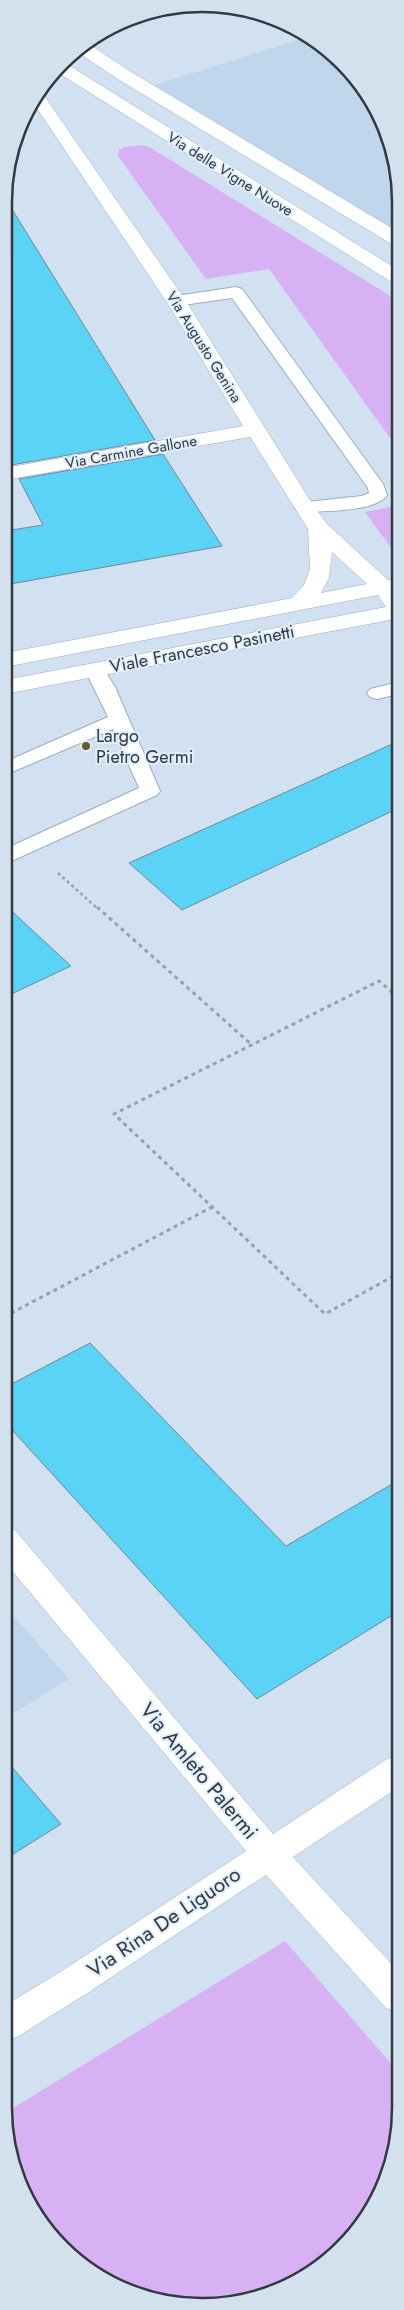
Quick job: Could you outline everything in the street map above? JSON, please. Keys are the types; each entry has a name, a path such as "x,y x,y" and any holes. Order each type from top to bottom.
{"street":[{"name":"Via delle Vigne Nuove","path":"88,51 122,74 392,236"},
{"name":"Via delle Vigne Nuove","path":"66,71 392,274"},
{"name":"Via Augusto Genina","path":"41,101 176,301 303,507 319,529 391,586"},
{"name":"Via Carmine Gallone","path":"12,473 256,430"},
{"path":"300,603 311,593 321,574 323,562 319,529"},
{"name":"Viale Francesco Pasinetti","path":"12,659 391,586"},
{"name":"Viale Francesco Pasinetti","path":"12,686 392,613"},
{"name":"Via Amleto Palermi","path":"12,1549 268,1853 392,1990"},
{"name":"Via Rina De Liguoro","path":"12,2020 70,1985 268,1853 392,1773"}],"lane":[{"path":"176,301 236,292 377,488 378,495 366,501 303,507"},
{"path":"12,854 150,791 119,719 95,670"},
{"path":"376,693 392,690"},
{"path":"12,766 119,719"}],"path":[{"path":"28,846 252,1045"},
{"path":"392,992 379,981 114,1114 325,1314 392,1276"},
{"path":"12,1313 212,1207"}],"shaded area":[{"path":"299,39 307,44 344,77 360,97 372,118 388,165 392,202 392,228 155,85"},
{"path":"142,145 151,148 392,297 392,441 269,269 206,279 118,156 119,150 124,147"},
{"path":"392,507 392,547 389,545 365,512"},
{"path":"12,1614 69,1679 12,1714"},
{"path":"285,1941 392,2065 392,2108 388,2145 377,2181 360,2213 336,2242 307,2266 275,2283 227,2296 202,2298 177,2296 153,2291 118,2278 97,2266 77,2250 44,2213 32,2192 16,2145 12,2109"}],"building":[{"path":"12,209 155,440 12,465"},
{"path":"163,454 222,546 12,584 12,530 43,525 19,479"},
{"path":"392,744 392,811 182,910 129,863"},
{"path":"12,911 71,966 12,994"},
{"path":"90,1343 286,1546 392,1484 392,1615 257,1699 12,1430 12,1384"},
{"path":"12,1767 61,1824 12,1855"}],"place":[{"name":"Largo Pietro Germi","path":"86,746"}]}
